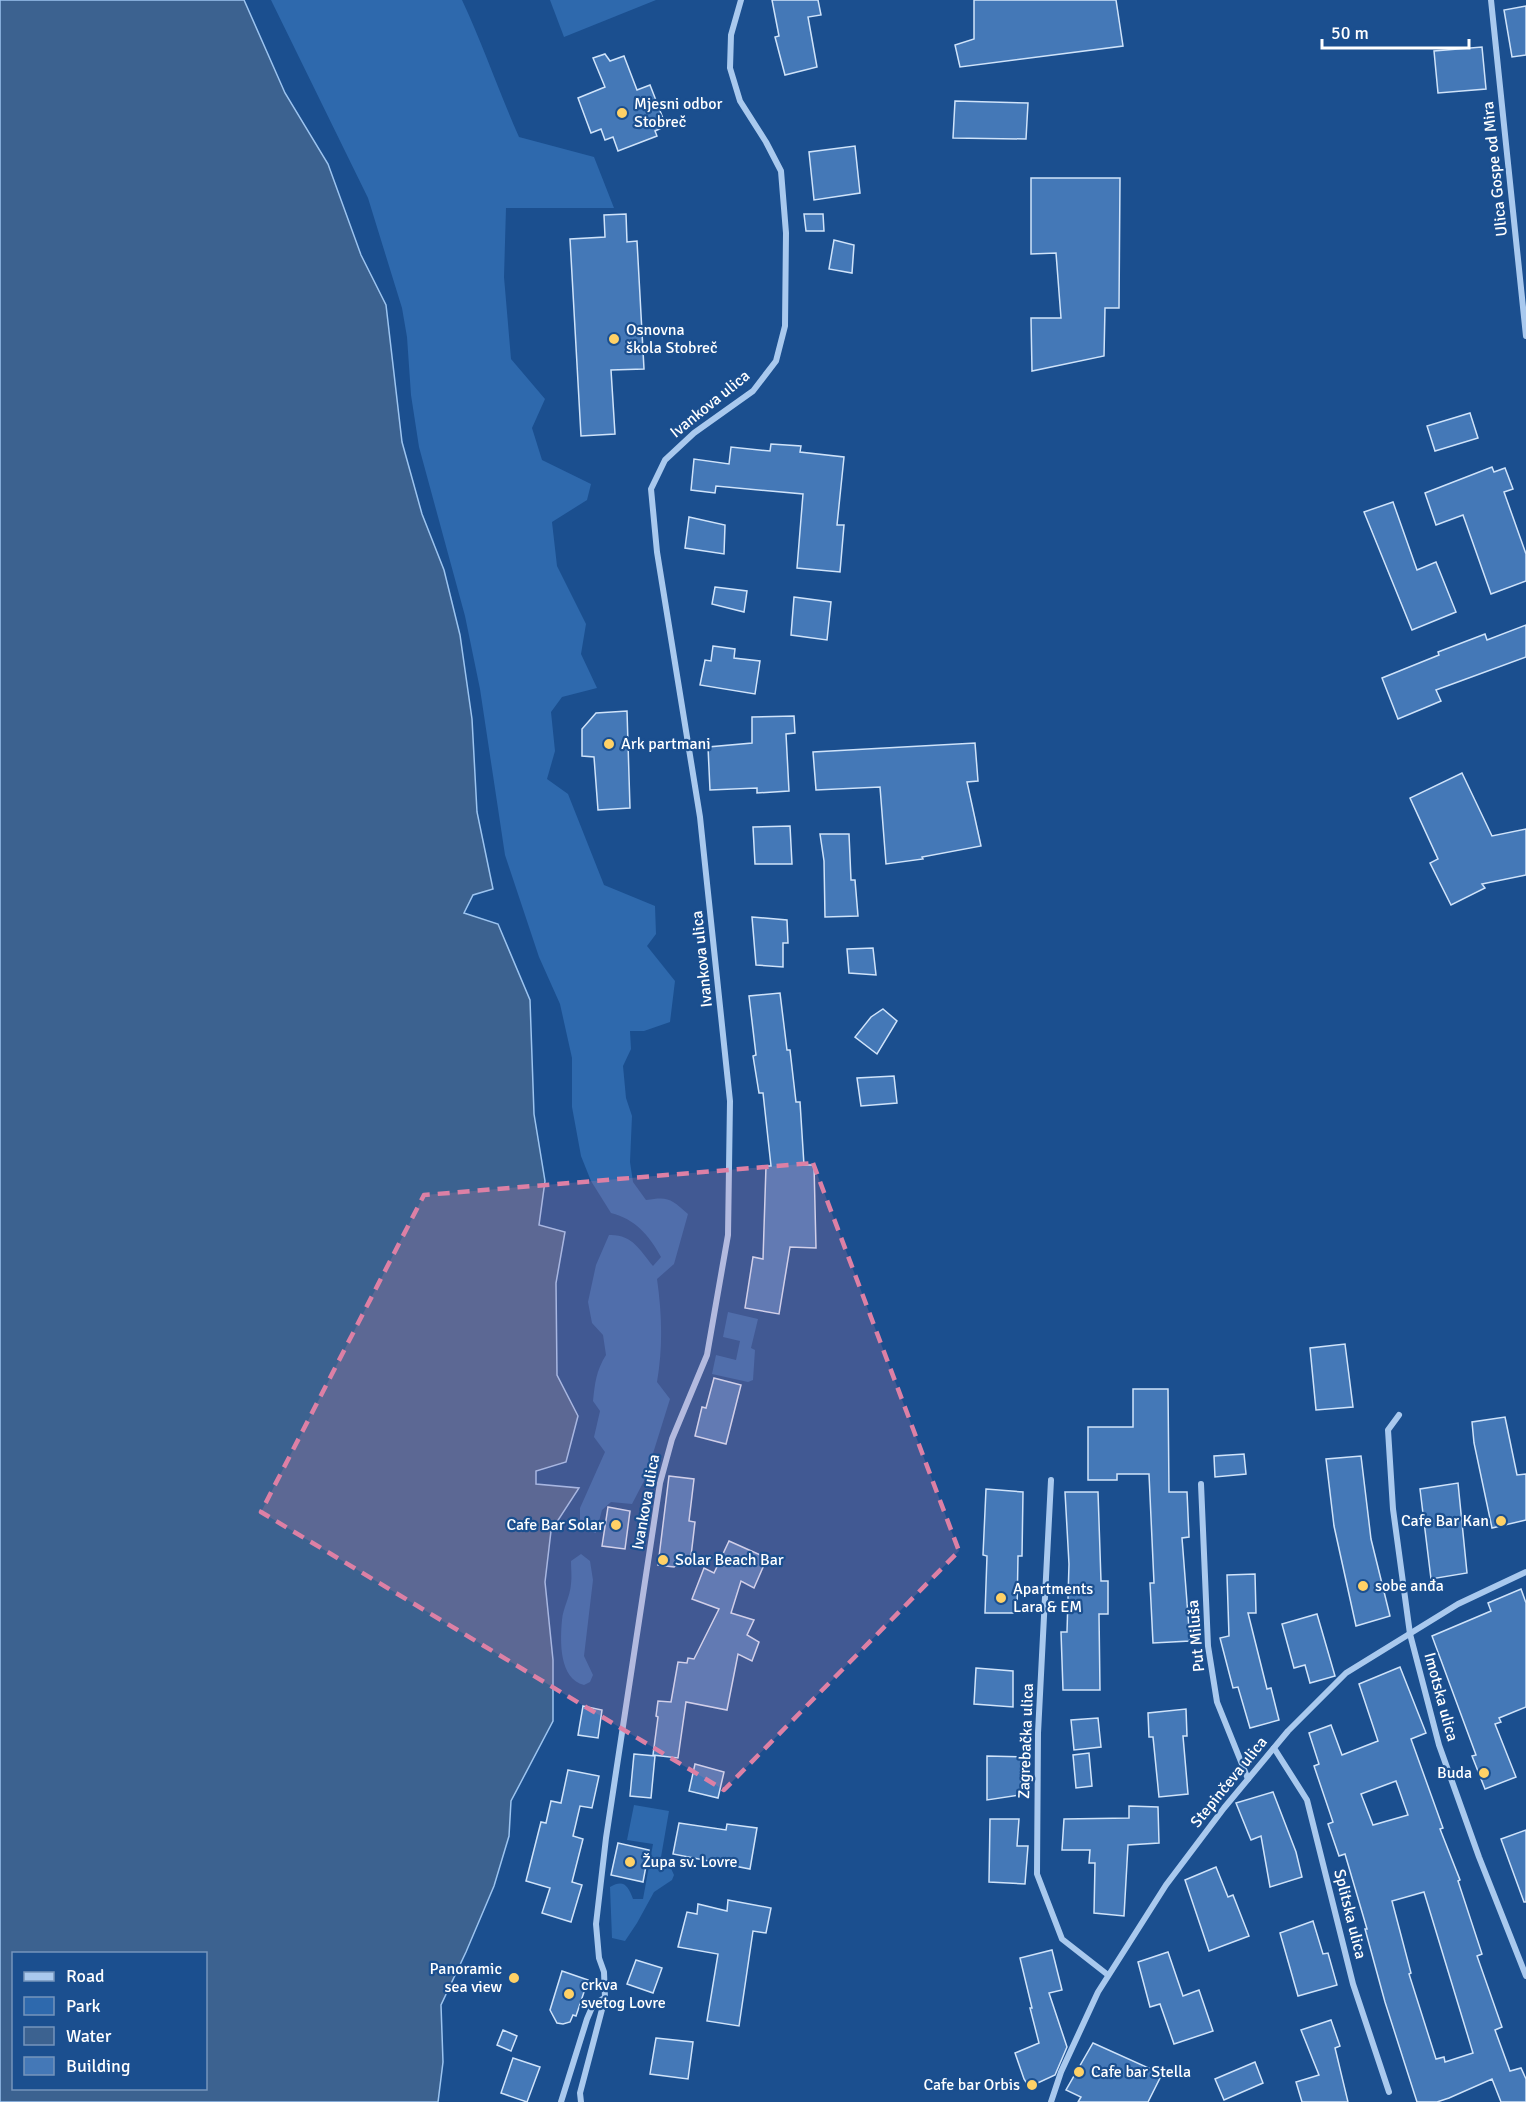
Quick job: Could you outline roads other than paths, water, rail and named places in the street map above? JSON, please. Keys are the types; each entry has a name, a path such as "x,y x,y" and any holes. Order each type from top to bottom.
{"street":[{"name":"Ivankova ulica","path":"581,2102 580,2093 605,1998 604,1972 599,1958 596,1924 606,1838 660,1483 672,1439 706,1355 728,1235 730,1101 700,818 657,552 651,489 665,460 694,433 753,391 776,361 785,326 786,232 781,171 740,100 730,68 730,35 741,0"},
{"name":"Ulica Gospe od Mira","path":"1491,0 1526,336"},
{"name":"Imotska ulica","path":"1399,1415 1388,1430 1393,1509 1410,1634 1439,1745 1479,1857 1526,1977"},
{"name":"Zagrebačka ulica","path":"1051,1480 1038,1733 1037,1874 1062,1939 1108,1975"},
{"name":"Put Miluša","path":"1201,1484 1208,1646 1217,1702 1248,1779"},
{"name":"Stepinčeva ulica","path":"1052,2102 1061,2072 1108,1975 1166,1885 1224,1808 1288,1731 1346,1673 1458,1604 1526,1572"},
{"name":"Splitska ulica","path":"1274,1748 1307,1800 1353,1984 1389,2092"},
{"path":"561,2102 587,2019 593,2005 605,1998"}],"water":[{"path":"0,0 244,0 285,93 328,164 361,255 386,305 402,442 422,514 444,570 460,635 472,719 477,812 493,889 473,895 464,913 498,924 530,1000 534,1114 545,1181 539,1225 565,1232 556,1283 557,1375 578,1416 566,1462 536,1471 536,1484 579,1488 551,1531 545,1582 553,1660 553,1721 511,1801 509,1836 494,1886 441,2005 443,2062 438,2102 0,2102"}],"place":[{"name":"Mjesni odbor Stobreč","path":"622,113"},
{"name":"Osnovna škola Stobreč","path":"614,339"},
{"name":"Ark partmani","path":"609,744"},
{"name":"Cafe Bar Kan","path":"1501,1521"},
{"name":"Cafe Bar Solar","path":"616,1525"},
{"name":"Solar Beach Bar","path":"663,1560"},
{"name":"sobe anđa","path":"1363,1586"},
{"name":"Apartments Lara & EM","path":"1001,1598"},
{"name":"Buda","path":"1484,1773"},
{"name":"Župa sv. Lovre","path":"630,1862"},
{"name":"Panoramic sea view","path":"514,1978"},
{"name":"crkva svetog Lovre","path":"569,1994"},
{"name":"Cafe bar Stella","path":"1079,2072"},
{"name":"Cafe bar Orbis","path":"1032,2085"}]}
